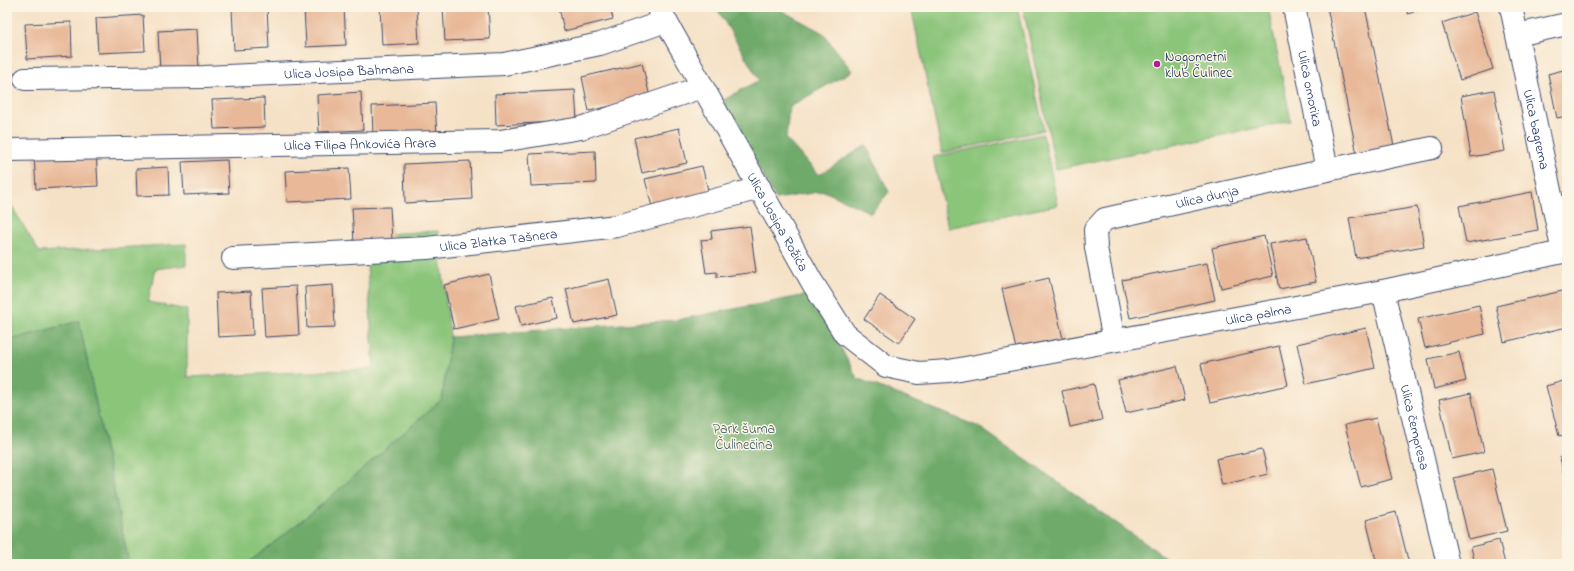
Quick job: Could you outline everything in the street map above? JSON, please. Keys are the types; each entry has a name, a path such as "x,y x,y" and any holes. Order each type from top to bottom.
{"street":[{"name":"Ulica omorika","path":"1294,7 1327,170"},
{"name":"Ulica bagrema","path":"1511,7 1565,252"},
{"name":"Ulica Josipa Bahmana","path":"25,79 204,77 504,64 600,44 662,14"},
{"name":"Ulica Josipa Rožića","path":"662,14 812,282 845,334 886,366 919,373 949,371"},
{"path":"1516,35 1567,24"},
{"name":"Ulica Filipa Ankovića Arara","path":"10,150 500,141 582,128 702,87"},
{"name":"Ulica dunja","path":"1114,340 1096,248 1095,230 1104,219 1432,148"},
{"name":"Ulica Zlatka Tašnera","path":"232,258 427,248 617,226 760,188"},
{"name":"Ulica palma","path":"949,371 1383,291 1565,252"},
{"name":"Ulica čempresa","path":"1383,291 1448,564"}],"green space":[{"path":"716,7 777,7 823,33 852,71 789,107 786,139 819,175 866,145 889,192 871,213 824,191 776,199 722,101 759,80"},
{"path":"911,7 1017,7 1044,130 942,153"},
{"name":"Nogometni klub Čulinec","path":"1023,7 1268,7 1291,121 1056,169"},
{"path":"1043,134 1058,205 948,228 933,157"},
{"path":"7,198 39,252 186,244 186,265 155,269 148,302 187,310 187,377 374,369 365,235 438,231 450,337 443,399 320,506 247,564 129,564 79,321 7,341"},
{"name":"Park šuma Čulinečina","path":"812,294 857,378 979,427 1175,564 247,564 320,506 442,399 450,337 676,320"},
{"path":"79,321 129,564 7,564 7,341"}],"building":[{"path":"267,7 269,48 234,50 232,8"},
{"path":"304,7 344,7 346,45 306,47"},
{"path":"380,7 417,7 419,43 382,45"},
{"path":"443,7 488,7 490,39 445,41"},
{"path":"559,7 610,7 613,19 564,31"},
{"path":"1327,7 1365,7 1394,146 1357,154"},
{"path":"1406,7 1428,7 1408,14"},
{"path":"1475,12 1493,69 1460,80 1442,23"},
{"path":"143,15 145,51 98,53 96,18"},
{"path":"71,22 72,56 27,59 25,24"},
{"path":"197,29 199,69 160,71 158,31"},
{"path":"642,63 650,97 589,111 582,77"},
{"path":"1567,69 1567,116 1557,118 1548,74"},
{"path":"575,90 577,121 496,125 495,94"},
{"path":"1494,90 1505,151 1471,157 1461,96"},
{"path":"361,92 363,130 319,132 317,95"},
{"path":"264,98 265,127 214,129 212,100"},
{"path":"435,103 437,135 373,138 372,106"},
{"path":"679,128 687,163 642,173 634,138"},
{"path":"96,150 98,186 36,189 34,153"},
{"path":"595,151 596,183 531,186 529,154"},
{"path":"227,160 229,193 184,195 182,162"},
{"path":"470,161 472,199 405,203 404,164"},
{"path":"702,166 710,198 653,211 645,179"},
{"path":"168,167 169,195 137,196 136,169"},
{"path":"349,168 351,199 287,202 285,171"},
{"path":"1532,192 1538,230 1466,243 1459,206"},
{"path":"390,207 392,240 354,242 352,208"},
{"path":"1417,207 1424,246 1356,258 1349,218"},
{"path":"750,226 756,272 717,277 717,272 706,273 701,240 712,239 711,231"},
{"path":"1264,236 1273,276 1221,288 1212,248"},
{"path":"1307,237 1316,282 1279,289 1270,244"},
{"path":"1207,263 1215,300 1130,318 1122,280"},
{"path":"489,274 499,319 454,329 444,285"},
{"path":"1049,278 1064,343 1017,353 1002,289"},
{"path":"609,279 617,315 574,324 566,289"},
{"path":"333,285 335,327 307,328 305,287"},
{"path":"296,286 299,335 265,337 262,288"},
{"path":"1567,290 1567,327 1504,342 1496,306"},
{"path":"251,291 253,335 218,337 216,293"},
{"path":"880,295 915,319 899,343 864,319"},
{"path":"553,298 557,318 521,326 516,306"},
{"path":"1479,305 1485,334 1425,348 1418,319"},
{"path":"1366,328 1375,368 1306,384 1297,344"},
{"path":"1279,346 1288,385 1210,403 1201,364"},
{"path":"1459,352 1466,381 1434,389 1428,359"},
{"path":"1177,366 1185,400 1126,413 1118,380"},
{"path":"1567,380 1567,434 1559,436 1546,386"},
{"path":"1094,384 1102,420 1070,427 1062,391"},
{"path":"1471,393 1484,452 1452,459 1439,400"},
{"path":"1376,418 1392,479 1361,487 1345,425"},
{"path":"1262,449 1268,474 1222,485 1216,459"},
{"path":"1567,456 1567,485 1566,485 1560,457"},
{"path":"1492,469 1507,531 1469,540 1454,478"},
{"path":"1396,512 1409,564 1377,564 1366,520"},
{"path":"1499,540 1505,564 1475,564 1471,547"}],"place":[{"name":"Nogometni klub Čulinec","path":"1157,64"}]}
